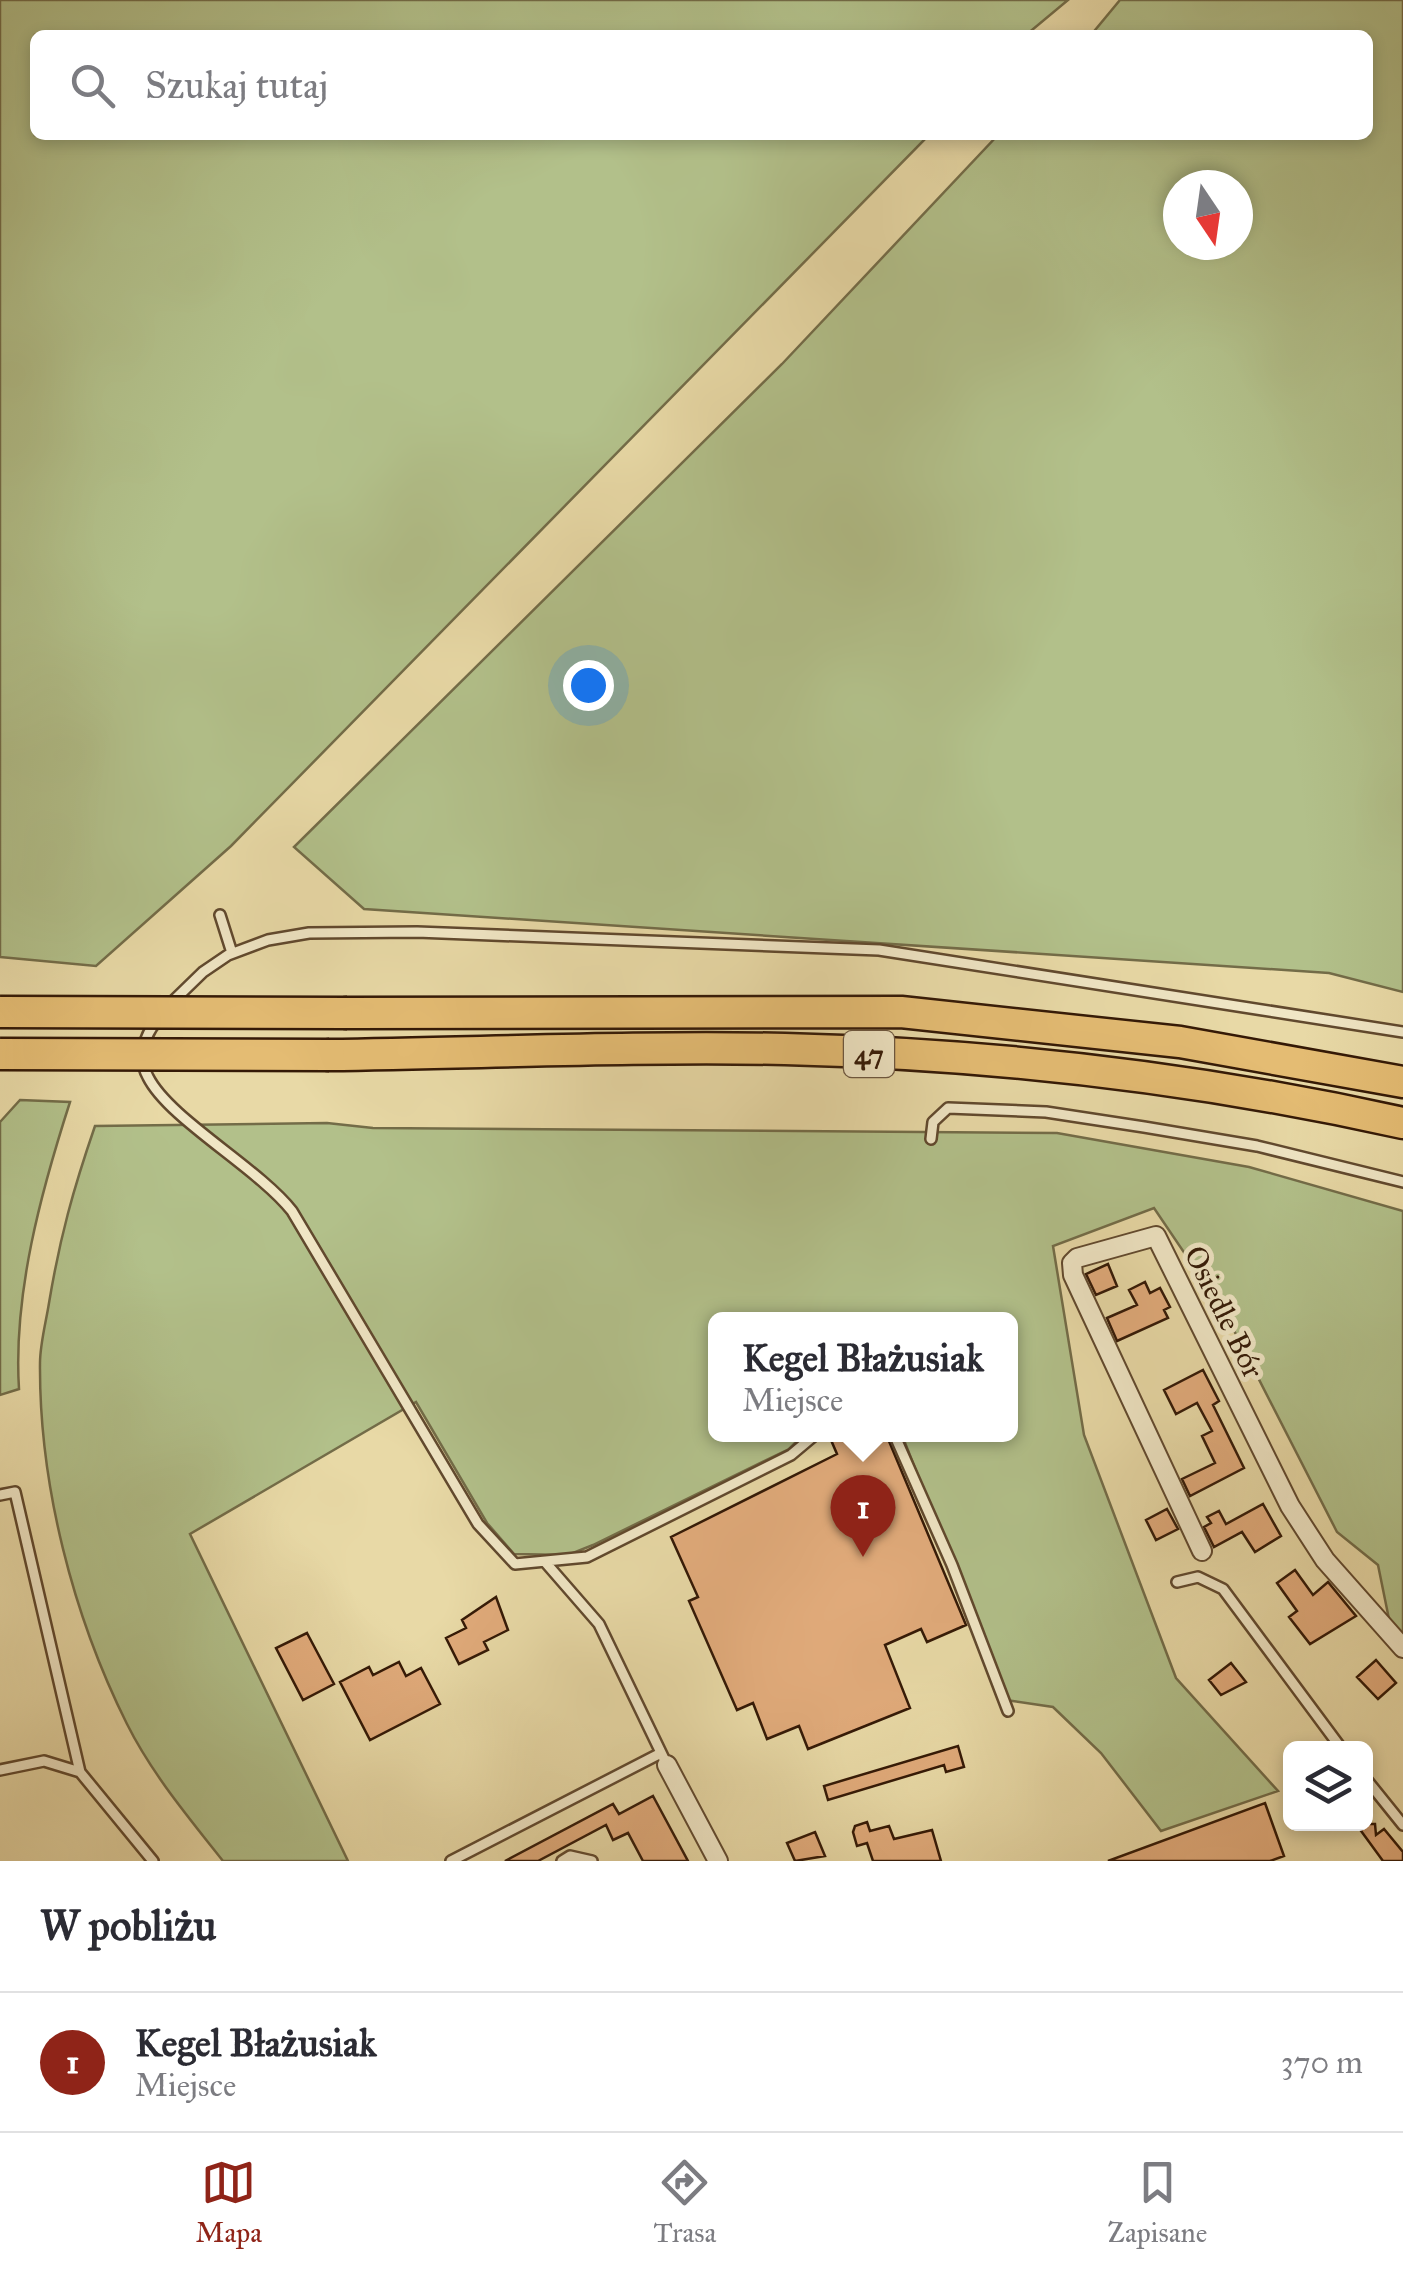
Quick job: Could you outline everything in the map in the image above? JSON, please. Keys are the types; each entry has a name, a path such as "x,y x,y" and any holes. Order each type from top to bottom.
{"main road":[{"name":"47","path":"0,1012 348,1012 1161,1040 1403,1082"},
{"name":"47","path":"0,1054 329,1055 786,1049 900,1033 1004,1061 1170,1080 1403,1123"}],"street":[{"name":"Osiedle Bór","path":"1202,1551 1071,1270 1077,1258 1156,1236 1290,1506 1325,1560 1403,1648"},
{"path":"664,1759 718,1861"}],"lane":[{"path":"220,915 232,953"},
{"path":"806,1442 791,1455 587,1556 515,1564 478,1524 292,1211 273,1187 189,1120 148,1076 143,1050 150,1030 188,984 232,953 288,935 399,932 879,950 1403,1032"},
{"path":"930,1139 933,1122 948,1108 1046,1112 1258,1146 1403,1182"},
{"path":"897,1442 1008,1711"},
{"path":"0,1495 15,1492 80,1772 153,1861"},
{"path":"451,1861 664,1759 599,1624 546,1563"},
{"path":"1177,1582 1198,1577 1223,1590 1336,1741"},
{"path":"0,1770 44,1761 80,1772"},
{"path":"1373,1788 1403,1825"},
{"path":"562,1861 570,1856 592,1861"}],"green space":[{"path":"0,0 1068,0 1032,30 30,30 30,140 924,140 231,846 96,966 0,957"},
{"path":"1120,0 1403,0 1403,992 1329,973 364,909 294,847 782,364 993,140 1373,140 1373,30 1095,30"},
{"path":"20,1100 70,1102 31,1244 20,1317 19,1389 0,1395 0,1122"},
{"path":"327,1123 373,1128 1057,1133 1249,1167 1403,1211 1403,1639 1390,1624 1378,1565 1337,1532 1225,1313 1154,1208 1053,1246 1084,1435 1176,1678 1278,1791 1161,1831 1101,1753 1053,1707 1006,1700 905,1442 1018,1442 1018,1312 708,1312 708,1442 796,1442 789,1449 593,1545 568,1555 514,1554 487,1523 416,1402 190,1534 348,1861 223,1861 172,1795 127,1724 75,1594 53,1502 41,1409 41,1348 63,1235 95,1126"}],"building":[{"path":"1108,1264 1117,1286 1096,1295 1086,1274"},
{"path":"1145,1282 1150,1293 1160,1288 1170,1307 1164,1310 1168,1318 1117,1341 1107,1318 1137,1305 1129,1290"},
{"path":"1203,1370 1219,1401 1213,1405 1244,1468 1190,1496 1182,1479 1215,1463 1202,1436 1212,1431 1197,1403 1176,1414 1164,1390"},
{"path":"832,1442 889,1442 966,1625 927,1642 921,1629 885,1645 910,1708 808,1749 799,1726 767,1739 753,1703 737,1710 689,1601 698,1597 671,1537 837,1454"},
{"path":"1263,1504 1281,1536 1255,1552 1242,1532 1214,1547 1204,1527 1211,1523 1207,1517 1219,1511 1226,1524"},
{"path":"1167,1509 1178,1529 1156,1540 1146,1520"},
{"path":"1295,1570 1313,1595 1328,1582 1356,1616 1310,1644 1289,1617 1297,1611 1277,1583"},
{"path":"496,1597 508,1630 484,1642 488,1650 459,1664 446,1638 466,1628 462,1620"},
{"path":"307,1633 334,1684 303,1700 276,1648"},
{"path":"1376,1660 1396,1683 1378,1699 1357,1677"},
{"path":"399,1662 406,1676 421,1668 440,1704 370,1740 340,1682 369,1667 373,1675"},
{"path":"1231,1663 1246,1682 1221,1695 1209,1680"},
{"path":"958,1746 964,1767 946,1772 944,1765 828,1800 824,1786"},
{"path":"653,1796 688,1861 643,1861 628,1833 613,1840 606,1825 538,1861 505,1861 613,1804 619,1814"},
{"path":"1265,1803 1284,1856 1270,1861 1108,1861"},
{"path":"867,1822 870,1831 889,1826 894,1839 932,1830 941,1861 873,1861 867,1843 857,1846 853,1832 855,1826"},
{"path":"1373,1824 1376,1835 1384,1829 1403,1852 1403,1861 1383,1861 1361,1831 1373,1831"},
{"path":"815,1832 825,1856 795,1861 787,1843"}],"place":[{"name":"Kegel Błażusiak","path":"863,1557"}]}
